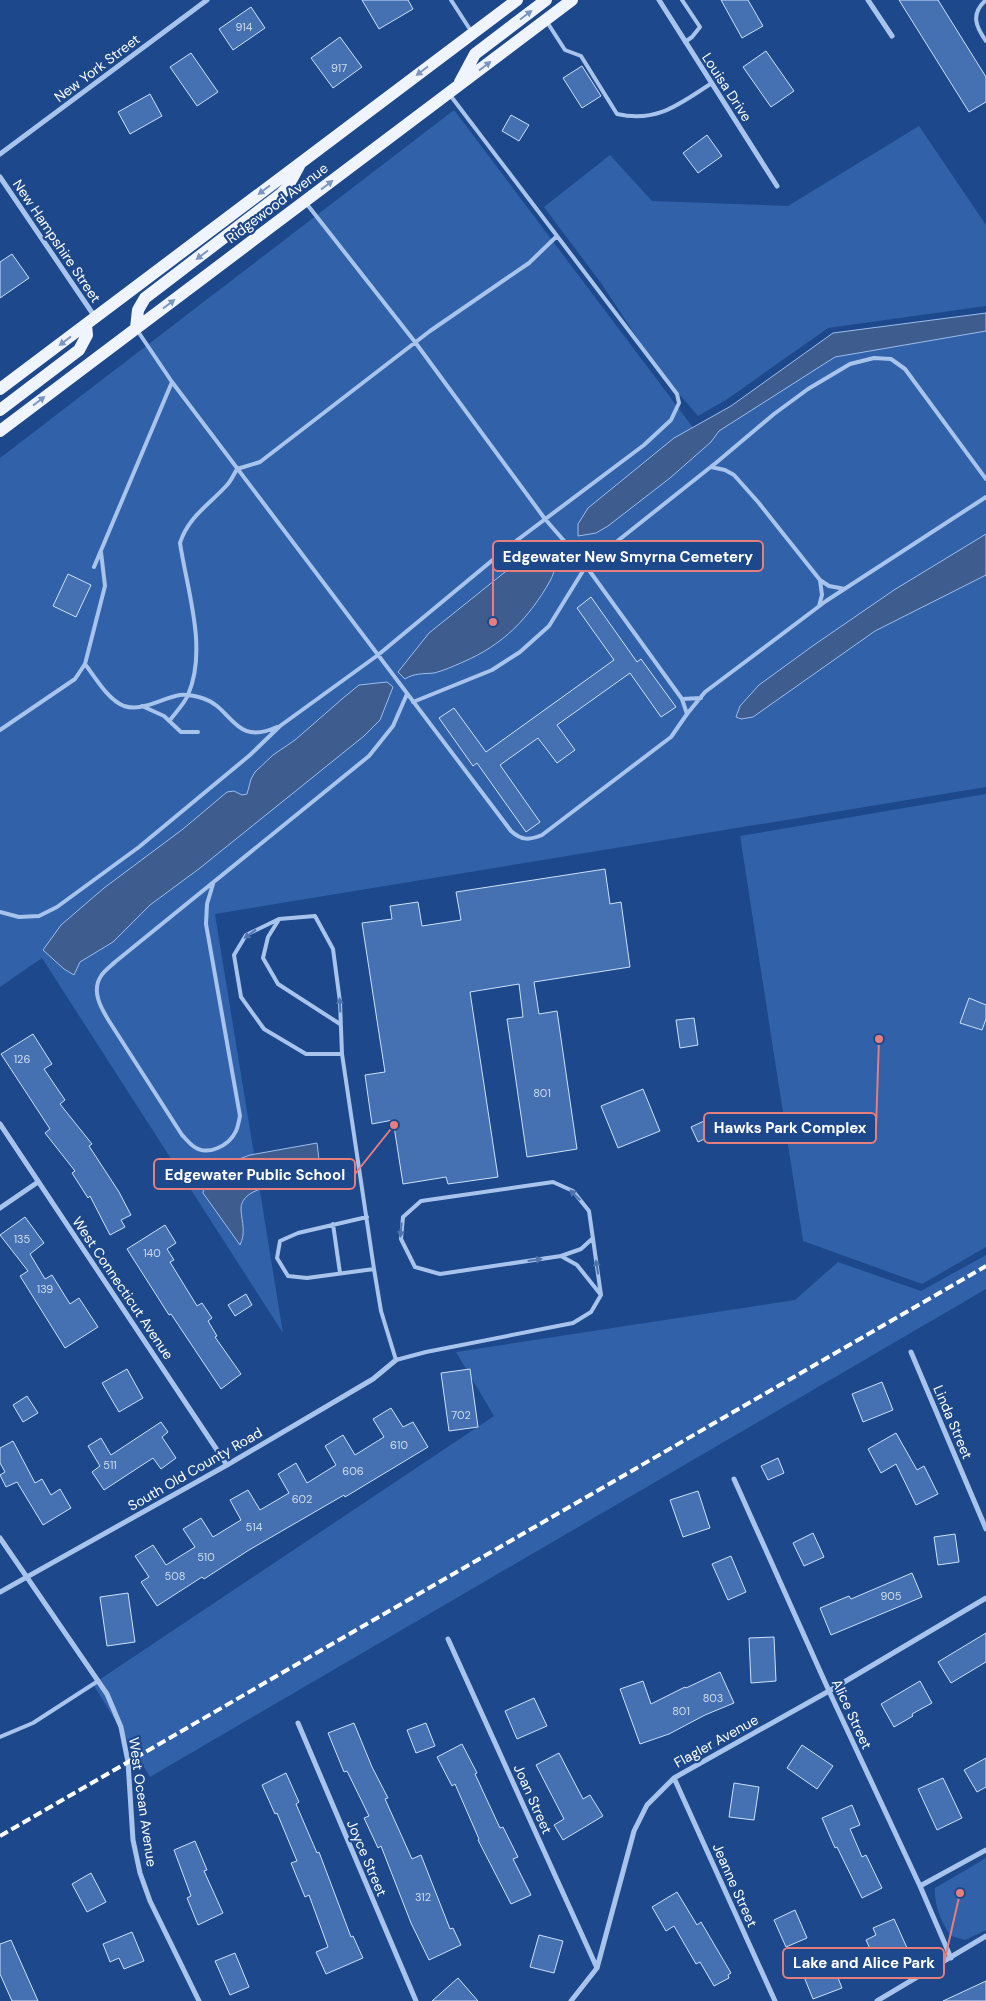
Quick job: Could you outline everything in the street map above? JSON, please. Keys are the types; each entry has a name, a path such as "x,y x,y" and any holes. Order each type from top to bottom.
{"main road":[{"name":"Ridgewood Avenue","path":"0,389 517,0"},
{"path":"453,90 475,54 546,0"},
{"name":"Ridgewood Avenue","path":"0,430 572,0"},
{"path":"136,328 138,310 145,298 281,194 292,181 300,163"},
{"path":"0,410 79,350 87,335 91,321"}],"street":[{"name":"New York Street","path":"0,154 207,0"},
{"name":"Louisa Drive","path":"658,0 777,186"},
{"path":"868,0 892,36"},
{"name":"New Hampshire Street","path":"0,177 91,321"},
{"name":"West Connecticut Avenue","path":"0,1124 227,1465"},
{"path":"0,1208 38,1182"},
{"name":"Linda Street","path":"911,1352 986,1529"},
{"name":"South Old County Road","path":"0,1592 227,1465 373,1379 396,1360"},
{"name":"Alice Street","path":"734,1479 951,1958"},
{"name":"West Ocean Avenue","path":"0,1538 107,1694 121,1727 131,1788 133,1840 140,1872 150,1901 199,2001"},
{"name":"Flagler Avenue","path":"571,2001 597,1968 634,1831 647,1805 674,1778 829,1691 986,1598"},
{"name":"Joan Street","path":"448,1639 597,1968"},
{"name":"Joyce Street","path":"298,1723 416,2001"},
{"name":"Jeanne Street","path":"674,1778 775,2001"},
{"path":"920,1886 986,1850"},
{"path":"877,2001 986,1936"}],"lane":[{"path":"451,0 473,33"},
{"path":"682,0 700,26 692,37 685,42"},
{"path":"986,0 977,14 976,26 986,41"},
{"path":"545,20 565,50 582,56 617,114 633,118 654,116 682,102 712,83"},
{"path":"0,912 19,917 38,916 57,907 146,840 250,755 280,726 378,655 512,544 644,445 671,420 678,404 677,394 556,236 453,90"},
{"path":"305,201 415,342 545,519 586,566 682,699 686,714"},
{"path":"170,720 188,695 196,669 197,648 180,543 190,521 228,484 237,469 260,462 415,342 529,264 556,236"},
{"path":"136,328 172,382 511,832 524,839 532,839 542,835 671,737 686,714 706,692 819,606 986,497"},
{"path":"414,702 492,670 520,652 549,626 586,566 774,414 808,389 850,364 874,358 891,359 905,369 986,479"},
{"path":"94,567 172,382"},
{"path":"710,467 725,470 734,475 820,580 829,586 845,589"},
{"path":"0,730 75,680 85,664 105,586 101,552"},
{"path":"819,606 822,595 820,580"},
{"path":"85,664 113,699 124,706 141,706 180,695 188,695 205,699 216,706 235,725 244,730 266,732 280,726"},
{"path":"213,884 207,904 206,924 240,1116 236,1131 228,1142 216,1150 205,1150 194,1147 182,1134 109,1022 99,1004 97,992 100,977 115,962 368,756 393,726 407,694"},
{"path":"682,699 701,698"},
{"path":"141,706 156,711 170,720 174,727 181,732 198,732"},
{"path":"342,1054 306,1054 264,1029 241,997 234,955 246,935 279,919 315,916 333,949 340,1002 342,1054 374,1268 381,1311 396,1360 426,1352 573,1323 591,1312 601,1295 593,1238 589,1210 573,1191 553,1182 421,1201 402,1217 401,1239 415,1267 440,1274 561,1256 581,1249 593,1238"},
{"path":"279,919 268,937 263,958 270,971 278,984 340,1024"},
{"path":"367,1217 298,1233 280,1241 277,1258 288,1276 307,1278 374,1268"},
{"path":"333,1224 340,1273"},
{"path":"561,1256 577,1265 601,1295"},
{"path":"0,1737 33,1723 98,1682"}],"shaded area":[{"path":"454,110 707,446 719,431 835,357 986,331 986,787 215,914 283,1333 42,958 0,987 0,458"},
{"path":"919,126 986,225 986,306 828,328 726,400 698,416 657,368 601,283 544,207 610,155 652,201 788,206"},
{"path":"986,313 986,331 835,357 719,431 711,442 670,478 608,526 596,533 578,536 578,524 588,508 674,438 731,406 833,333"},
{"path":"986,534 986,575 875,631 753,717 741,719 736,717 740,706 759,685 894,590"},
{"path":"558,547 562,553 550,581 533,607 503,639 477,655 441,671 415,675 405,679 398,672 429,633 505,572 526,557"},
{"path":"387,682 393,687 380,720 364,736 200,868 150,905 113,942 80,962 74,975 64,969 43,950 61,925 104,888 183,829 227,792 234,791 242,795 247,794 255,772 359,685"},
{"path":"986,794 986,1247 922,1284 803,1241 740,836"},
{"path":"317,1143 320,1168 312,1181 269,1186 249,1195 243,1201 241,1210 243,1232 240,1245 203,1193 207,1171 250,1155"},
{"path":"986,1255 986,1289 150,1777 93,1684 494,1416 456,1352 795,1300 838,1262 921,1291"},
{"path":"986,1858 986,1930 965,1940 951,1936 939,1913 935,1888"}],"building":[{"path":"362,0 408,0 413,9 379,29"},
{"path":"721,0 748,0 763,26 742,38"},
{"path":"899,0 938,0 986,77 986,102 969,112"},
{"path":"251,7 265,28 233,50 219,29"},
{"path":"340,37 362,67 333,88 311,58"},
{"path":"766,51 794,91 771,107 743,67"},
{"path":"191,53 218,92 197,106 170,67"},
{"path":"582,66 601,96 582,108 563,78"},
{"path":"150,94 162,116 130,134 118,112"},
{"path":"511,115 529,125 519,141 502,131"},
{"path":"707,135 722,156 698,173 683,153"},
{"path":"12,254 29,278 0,298 0,262"},
{"path":"68,574 91,585 76,617 53,606"},
{"path":"591,597 637,662 641,659 676,707 661,717 630,673 557,725 575,750 557,763 538,738 500,765 540,822 526,832 477,763 473,766 439,718 454,708 486,752 614,660 577,608"},
{"path":"605,869 610,904 621,902 630,967 534,982 539,1014 557,1011 577,1149 527,1157 507,1019 523,1017 519,984 470,992 498,1177 448,1184 446,1177 403,1184 393,1120 372,1124 365,1075 385,1072 362,923 392,919 390,906 418,902 422,926 461,920 456,892"},
{"path":"969,998 986,1005 986,1019 982,1030 960,1023"},
{"path":"694,1018 698,1045 680,1048 676,1020"},
{"path":"33,1034 52,1064 44,1069 65,1100 60,1104 92,1144 89,1146 119,1192 131,1215 121,1220 125,1227 110,1235 90,1196 88,1198 72,1173 75,1171 45,1133 50,1129 1,1054"},
{"path":"643,1089 660,1131 618,1148 601,1106"},
{"path":"717,1115 724,1130 698,1142 691,1127"},
{"path":"25,1217 44,1243 30,1254 45,1279 52,1275 70,1304 79,1298 98,1327 65,1348 20,1276 28,1271 0,1235"},
{"path":"165,1225 176,1243 167,1249 174,1260 170,1262 197,1306 202,1303 212,1318 208,1321 217,1336 215,1337 241,1374 221,1389 171,1314 169,1315 127,1249"},
{"path":"246,1294 252,1305 235,1316 228,1305"},
{"path":"127,1369 143,1398 119,1412 102,1383"},
{"path":"470,1369 478,1427 449,1431 441,1373"},
{"path":"882,1382 893,1410 863,1422 852,1394"},
{"path":"27,1396 38,1413 23,1422 13,1405"},
{"path":"391,1408 403,1427 413,1422 428,1447 345,1497 344,1495 249,1550 204,1579 202,1577 157,1606 141,1582 149,1577 135,1556 153,1545 166,1565 195,1547 183,1529 201,1518 213,1537 241,1520 230,1500 248,1490 260,1510 289,1493 278,1474 296,1463 307,1483 336,1465 325,1446 343,1435 355,1455 384,1437 373,1419"},
{"path":"161,1422 168,1432 162,1437 176,1458 161,1469 153,1458 104,1490 92,1472 100,1466 88,1446 101,1438 111,1455"},
{"path":"896,1433 917,1470 924,1466 938,1494 916,1505 896,1464 881,1473 868,1449"},
{"path":"13,1441 35,1483 42,1479 51,1495 60,1489 71,1508 43,1525 17,1482 6,1487 0,1475 5,1472 0,1463 0,1448"},
{"path":"778,1458 784,1473 768,1480 761,1466"},
{"path":"698,1491 710,1528 683,1537 670,1500"},
{"path":"813,1533 824,1557 804,1566 793,1543"},
{"path":"955,1534 959,1562 938,1565 934,1537"},
{"path":"731,1556 746,1592 728,1600 712,1564"},
{"path":"912,1573 922,1597 831,1635 820,1608 849,1596 851,1599"},
{"path":"128,1593 135,1642 107,1646 100,1597"},
{"path":"986,1633 986,1662 951,1683 938,1662"},
{"path":"774,1637 776,1681 751,1683 749,1638"},
{"path":"720,1672 734,1703 705,1715 669,1734 640,1744 620,1689 643,1681 651,1704"},
{"path":"920,1681 932,1703 894,1727 881,1704"},
{"path":"534,1698 547,1726 517,1739 505,1711"},
{"path":"354,1723 372,1767 388,1798 385,1799 412,1859 421,1855 450,1929 453,1928 461,1945 429,1960 411,1923 381,1846 378,1848 364,1818 369,1816 347,1771 344,1772 328,1733"},
{"path":"426,1723 435,1746 416,1753 407,1730"},
{"path":"462,1744 477,1773 475,1774 500,1828 503,1827 518,1857 513,1859 531,1895 511,1904 478,1840 455,1784 452,1786 437,1757"},
{"path":"802,1745 833,1766 817,1789 787,1768"},
{"path":"559,1753 583,1799 590,1795 603,1816 563,1840 554,1825 564,1819 536,1765"},
{"path":"986,1758 986,1787 977,1792 964,1770"},
{"path":"286,1773 299,1802 296,1804 317,1853 319,1852 351,1937 353,1936 363,1958 326,1974 316,1952 328,1947 309,1895 305,1897 291,1863 297,1861 277,1813 275,1814 262,1785"},
{"path":"943,1778 962,1818 937,1830 918,1789"},
{"path":"734,1783 759,1787 754,1820 729,1817"},
{"path":"852,1805 860,1825 850,1829 862,1857 866,1855 882,1888 862,1898 837,1847 835,1848 822,1818"},
{"path":"195,1841 207,1870 204,1871 223,1913 198,1925 187,1898 191,1896 174,1850"},
{"path":"91,1873 106,1902 87,1912 72,1884"},
{"path":"677,1892 697,1925 701,1922 731,1973 728,1975 729,1978 714,1986 700,1962 696,1964 674,1926 666,1931 652,1907"},
{"path":"795,1910 807,1938 786,1947 774,1920"},
{"path":"894,1919 908,1950 877,1964 866,1940 876,1935 873,1928"},
{"path":"132,1932 144,1961 124,1969 119,1958 110,1962 103,1944"},
{"path":"539,1935 563,1941 554,1973 530,1967"},
{"path":"11,1940 38,2001 12,2001 0,1974 0,1944"},
{"path":"235,1953 249,1987 230,1995 215,1961"},
{"path":"829,1955 842,1988 813,1999 800,1967"},
{"path":"458,1978 478,2001 432,2001"},
{"path":"986,1981 986,2001 943,2001"}],"railway":[{"path":"0,1836 986,1266"}],"place":[{"name":"Edgewater New Smyrna Cemetery","path":"493,622"},
{"name":"Hawks Park Complex","path":"879,1039"},
{"name":"Edgewater Public School","path":"394,1125"},
{"name":"Lake and Alice Park","path":"960,1893"}]}
